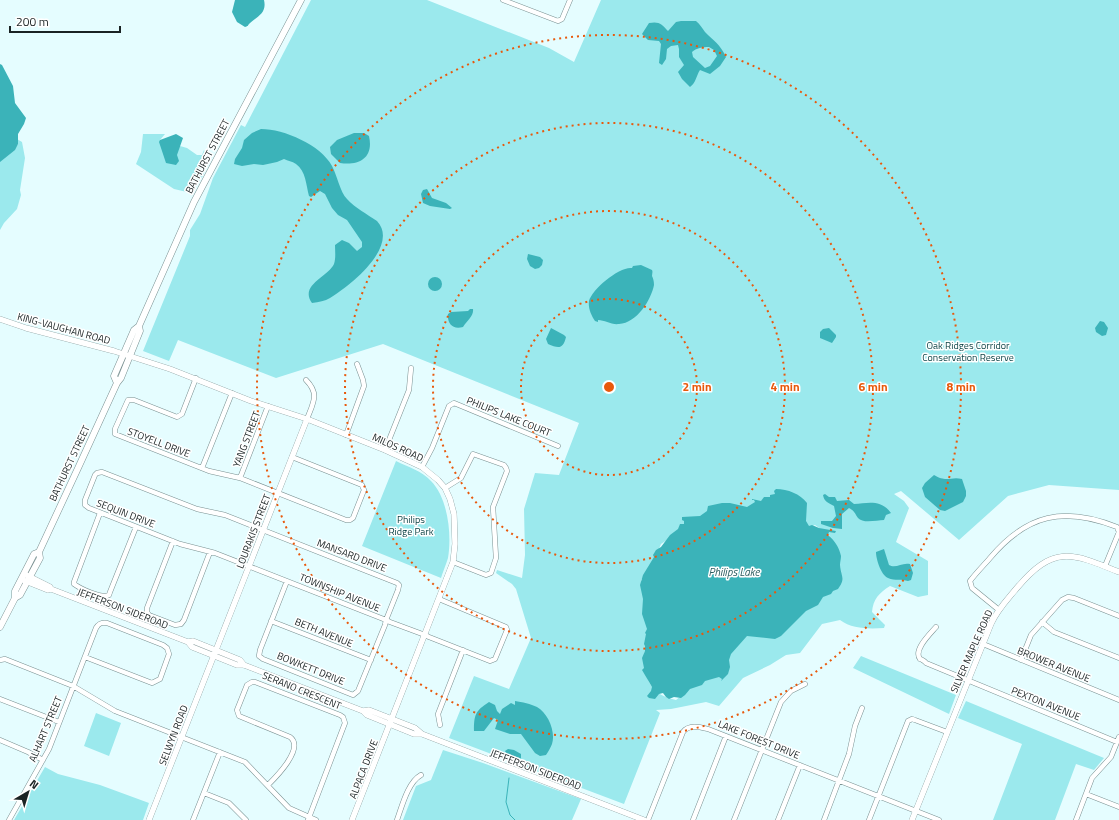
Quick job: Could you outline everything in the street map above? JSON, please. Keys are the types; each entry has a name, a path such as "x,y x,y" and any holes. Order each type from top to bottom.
{"main road":[{"name":"BATHURST STREET","path":"116,383 114,376 134,330 139,326 194,202 300,0"},
{"name":"BATHURST STREET","path":"0,627 15,598 20,595 34,554 39,552 80,466 116,383 121,378 140,331 139,326"}],"street":[{"path":"503,0 558,21 562,19 570,0"},
{"name":"KING-VAUGHAN ROAD","path":"0,319 26,328 124,354 130,357"},
{"name":"MILOS ROAD","path":"130,357 196,378 232,393 306,419 385,450 422,467 434,476 445,488 454,514 455,544 453,562 390,722"},
{"path":"346,434 364,386 357,364"},
{"path":"385,450 409,390 411,368"},
{"name":"STOYELL DRIVE","path":"196,378 182,414 179,416 177,417 134,400 128,400 114,432 118,436 202,468 240,478 346,520 353,518 364,490 362,485 292,457"},
{"path":"306,380 315,392 306,419"},
{"path":"202,468 232,393"},
{"name":"PHILIPS LAKE COURT","path":"422,467 432,448 449,406 454,403 558,446"},
{"name":"YANG STREET","path":"240,478 268,406"},
{"name":"LOURAKIS STREET","path":"215,653 306,419"},
{"path":"445,488 461,478 473,454 506,468 493,507 496,558 491,572 486,575 453,562"},
{"name":"SEQUIN DRIVE","path":"249,566 210,552 189,547 86,507 85,502 95,475 102,472 197,509 225,515 263,530"},
{"path":"100,513 74,584 103,597 109,595 136,527"},
{"path":"999,610 972,588 970,582 1005,541 1015,533 1031,524 1047,518 1074,516 1093,518 1117,527 1119,532 1105,566"},
{"name":"MANSARD DRIVE","path":"263,530 398,583 398,590 386,620"},
{"path":"173,541 147,608 147,612 154,617 175,625 181,624 184,620 210,552"},
{"name":"SILVER MAPLE ROAD","path":"912,820 994,617 999,610 1031,572 1049,560 1061,557 1076,557 1087,559 1119,572"},
{"name":"TOWNSHIP AVENUE","path":"249,566 493,661 497,656 507,630 506,627 439,599"},
{"name":"JEFFERSON SIDEROAD","path":"25,578 48,590 52,590 188,642 193,641 215,653 240,660 244,666 362,711 367,715 390,722 414,734 422,734 644,820"},
{"name":"BOWKETT DRIVE","path":"287,581 259,656 353,695 358,691 386,620"},
{"path":"1021,660 1031,635 1060,602 1068,597 1076,598 1119,616"},
{"name":"BETH AVENUE","path":"271,621 371,660"},
{"name":"ALHART STREET","path":"9,820 49,749 96,628 99,624 103,622 163,645 167,648 169,654 160,679 152,683 85,657"},
{"path":"1042,622 1054,632 1119,658"},
{"name":"PEXTON AVENUE","path":"936,628 919,648 918,654 920,659 968,680 1118,739"},
{"name":"BROWER AVENUE","path":"983,644 1119,700"},
{"path":"440,726 438,714 462,650"},
{"name":"SELWYN ROAD","path":"149,820 215,653"},
{"path":"0,660 5,659 73,686 115,711 245,762 289,808 309,819 316,820"},
{"name":"SERANO CRESCENT","path":"268,785 283,771 295,744 294,740 290,737 239,716 237,710 247,685 252,682 340,715 345,720 309,819"},
{"path":"734,820 781,702 791,691 805,684"},
{"path":"0,699 59,722"},
{"path":"824,820 850,754 855,726 862,708"},
{"path":"868,820 908,721 910,719 915,720 947,732"},
{"name":"ALPACA DRIVE","path":"352,820 390,722"},
{"name":"LAKE FOREST DRIVE","path":"648,820 685,730 689,727 698,727 708,729 939,820"},
{"path":"693,820 726,736"},
{"path":"1076,820 1094,775 1109,759 1118,739"},
{"path":"0,740 43,760"},
{"path":"193,820 220,752"},
{"path":"778,820 800,765"},
{"path":"397,820 412,784 416,778 421,775"},
{"path":"204,793 229,803 246,820"},
{"path":"1086,794 1119,807"}],"green space":[{"name":"Oak Ridges Corridor Conservation Reserve","path":"311,0 427,0 549,48 574,62 601,0 1119,0 1119,490 1049,485 1008,496 959,540 901,491 894,494 904,501 909,508 896,542 928,561 928,595 918,597 890,586 877,597 872,612 885,625 884,628 855,627 840,620 822,624 800,653 786,655 770,665 743,678 719,706 706,702 671,709 656,710 660,713 624,804 449,738 474,676 509,689 531,638 516,589 512,584 496,573 497,570 522,578 525,555 524,509 535,473 559,475 579,423 383,344 276,378 178,340 169,361 143,351 190,236 190,230 200,214 213,178 241,125 245,127","holes":["754,506 808,527 815,525 829,535 836,549 676,700 668,698 656,691 648,681 644,667 644,656 648,635 647,614 641,580 652,565 661,544 685,528"]},
{"path":"143,134 165,134 160,140 161,143 177,148 180,146 187,148 197,155 202,155 204,150 207,158 204,173 200,180 187,192 174,189 136,164 141,152"},
{"path":"17,139 22,142 25,158 20,190 21,195 17,209 4,223 0,230 0,159 14,150 18,144"},
{"name":"Philips Ridge Park","path":"396,461 419,472 431,481 437,488 445,507 449,528 449,549 448,558 441,578 362,546"},
{"path":"861,656 956,695 949,714 853,668"},
{"path":"966,701 1104,758 1094,770 1076,764 1055,820 993,820 1022,744 958,718"},
{"path":"96,713 121,723 109,756 84,746"},
{"path":"443,750 581,799 572,820 403,820 416,786 431,780"},
{"path":"45,767 58,774 100,785 149,803 143,820 14,820"}],"water":[{"path":"235,0 264,0 265,4 261,14 245,27 237,22 232,12"},
{"path":"696,21 719,46 726,57 720,66 710,74 700,70 695,81 690,87 682,79 678,72 684,65 679,57 678,45 671,46 667,49 666,59 662,65 659,63 661,44 659,41 648,40 642,34 649,23 655,22 660,24 668,31 676,22","holes":["709,47 714,50 717,56 710,66 705,68 693,57 692,52 698,49"]},
{"path":"0,64 2,65 13,86 15,103 26,118 18,134 18,144 15,150 0,162"},
{"path":"261,129 291,135 320,151 332,166 340,188 347,199 361,211 377,221 382,231 382,242 378,253 370,264 349,284 326,300 312,303 309,297 309,291 334,264 335,245 342,240 349,243 357,251 362,247 362,242 347,220 338,215 332,208 325,194 320,191 311,197 309,196 304,174 302,170 294,163 284,159 263,165 254,164 242,166 234,164 235,159 242,148 244,140 252,133"},
{"path":"354,133 364,133 369,136 370,144 367,155 359,162 347,164 340,163 331,154 330,147 337,140"},
{"path":"176,134 183,138 177,155 179,161 176,165 166,163 159,142 160,140"},
{"path":"427,189 432,198 446,203 452,208 430,206 423,203 421,194 423,190"},
{"path":"528,254 540,257 543,260 542,265 539,268 535,269 530,266 527,259"},
{"path":"641,265 652,270 654,285 650,297 642,310 632,320 626,323 616,324 601,320 598,320 598,322 595,321 590,311 589,301 595,290 614,274 627,268 632,268 633,266"},
{"path":"432,277 438,277 442,281 442,287 438,291 432,291 428,287 428,281"},
{"path":"473,309 473,312 463,327 456,328 451,325 448,314 451,312 468,311"},
{"path":"1100,321 1104,322 1108,328 1106,335 1102,336 1096,332 1095,328"},
{"path":"551,328 566,337 562,346 557,347 548,344 546,339"},
{"path":"829,328 836,335 832,343 820,338 820,332 823,329"},
{"path":"934,475 942,479 962,479 966,491 966,496 963,502 945,511 940,510 925,497 922,488"},
{"name":"Philips Lake","path":"776,489 793,493 801,497 807,503 806,521 809,526 812,525 819,528 836,531 835,533 829,532 828,535 836,544 841,556 840,565 842,582 838,589 823,597 818,605 806,611 781,636 775,639 747,636 731,654 728,674 721,681 722,679 719,677 705,681 702,685 690,689 681,698 674,697 669,699 663,693 659,694 655,699 649,698 647,696 652,687 642,670 644,668 642,658 645,651 645,633 647,629 642,614 643,599 640,585 643,575 654,557 653,555 656,550 661,547 670,535 678,529 680,524 684,524 682,517 700,516 707,511 708,506 722,503 730,503 747,507 755,502 752,499 761,501 764,497 770,497 770,495 775,494 774,491"},
{"path":"825,494 829,497 835,497 837,501 849,500 854,504 879,504 891,513 886,515 884,520 863,521 860,520 854,511 849,508 842,514 842,529 833,528 821,524 821,521 832,521 836,516 834,506 824,499 823,495"},
{"path":"884,549 889,565 894,566 910,564 913,573 911,580 908,581 888,578 883,574 879,566 876,552"},
{"path":"515,701 537,707 548,718 552,729 553,739 552,745 546,755 540,756 535,753 521,734 510,734 495,729 498,720 494,718 484,731 474,731 476,714 484,705 489,702 495,705 500,714 502,709 511,703 515,705"},
{"path":"508,749 514,750 521,754 521,758 513,760 509,759 505,751"}],"waterway":[{"path":"509,778 506,802 510,815 515,820"}]}
